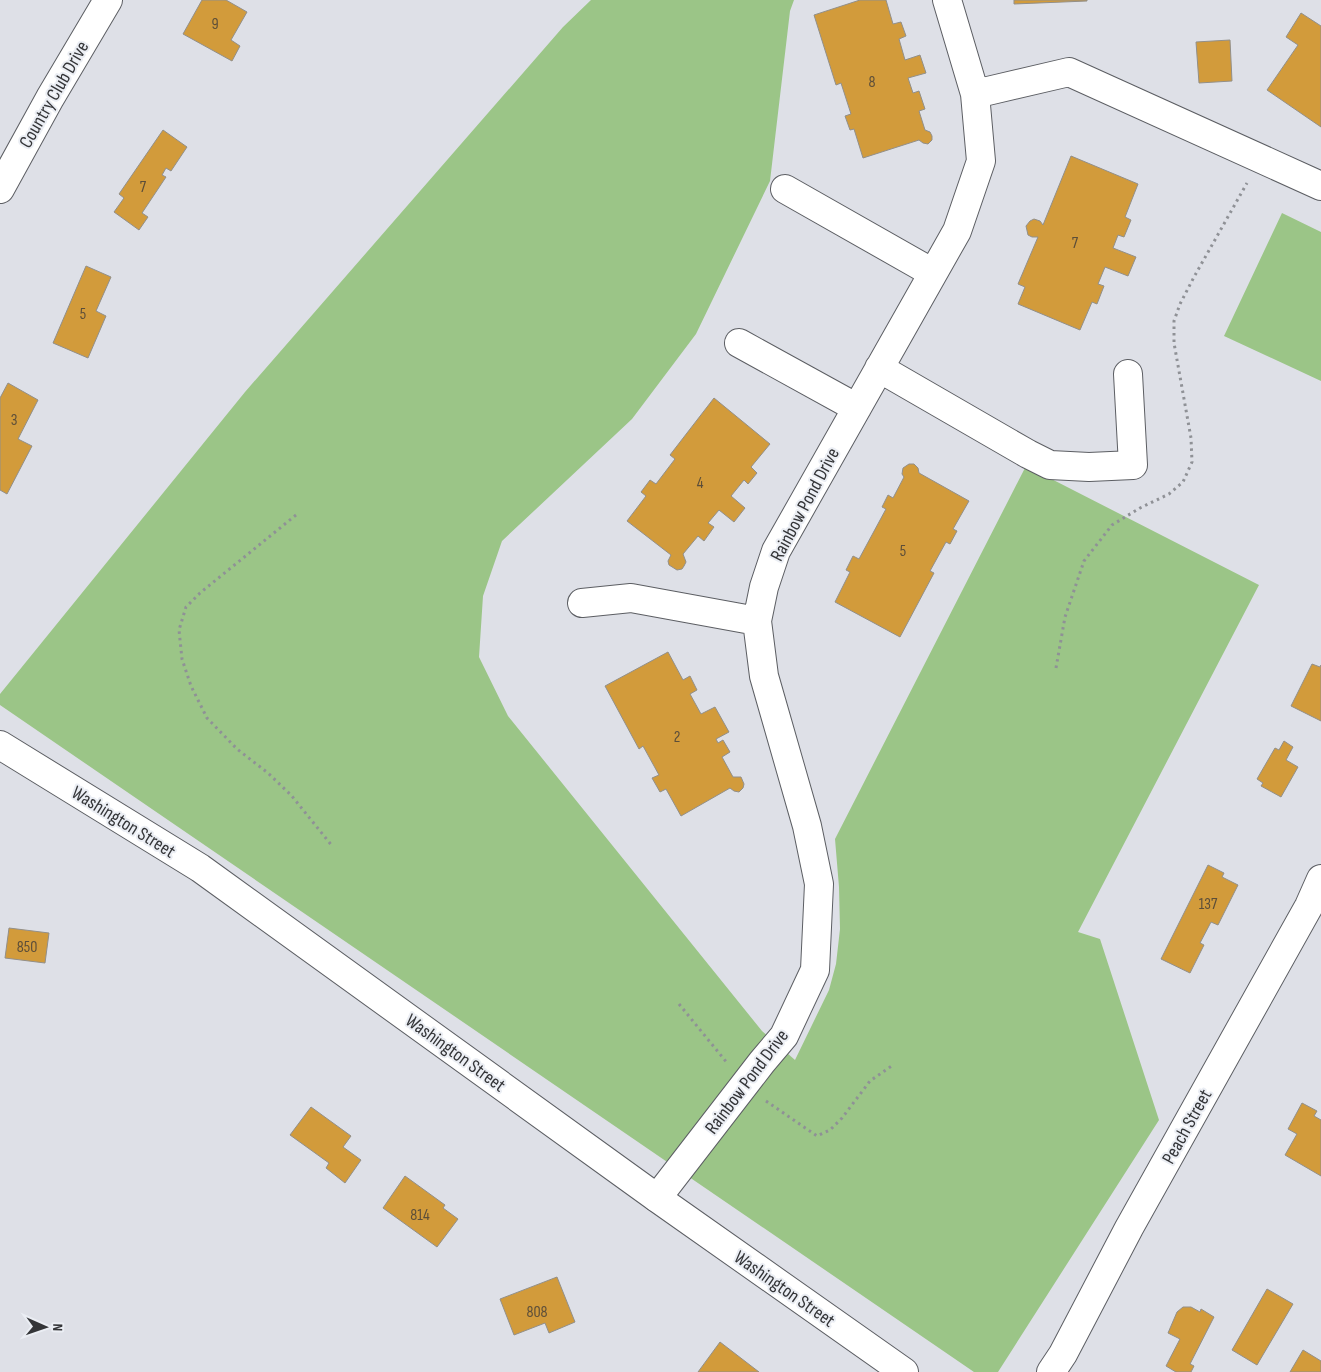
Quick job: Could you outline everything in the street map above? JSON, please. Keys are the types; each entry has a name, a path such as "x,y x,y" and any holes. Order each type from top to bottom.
{"street":[{"name":"Country Club Drive","path":"0,190 50,98 108,0"},
{"name":"Rainbow Pond Drive","path":"657,1198 784,1036 815,970 819,884 807,826 764,676 757,621 764,587 776,551 957,231 981,161 974,94 947,0"},
{"path":"974,94 1069,72 1321,186"},
{"path":"786,189 933,274"},
{"path":"739,343 856,408"},
{"path":"879,368 1050,465 1089,466 1133,465 1128,374"},
{"path":"582,603 631,598 757,621"},
{"name":"Washington Street","path":"0,744 200,868 657,1198 904,1372"},
{"name":"Peach Street","path":"1051,1372 1063,1354 1130,1228 1309,906 1321,878"}],"path":[{"path":"296,515 200,593 186,607 179,630 182,659 191,686 207,718 237,749 291,795 333,847"},
{"path":"679,1004 744,1086 816,1136 830,1130 842,1118 870,1081 893,1065"}],"green space":[{"path":"591,0 794,0 790,11 770,181 696,334 632,419 502,541 483,596 479,657 508,716 762,1031 795,1060 829,990 836,964 840,929 835,839 1026,466 1259,585 1078,932 1100,939 1159,1120 998,1372 974,1372 0,705 0,694 245,392 563,27"},
{"path":"1282,213 1321,232 1321,381 1224,336"}],"building":[{"path":"202,0 226,0 247,12 231,40 240,46 232,61 183,34"},
{"path":"860,0 886,0 893,24 901,22 906,36 899,39 905,60 920,55 926,73 908,78 913,93 919,91 925,109 919,111 925,130 930,132 932,136 932,140 928,144 919,140 863,158 854,129 850,130 845,116 851,114 841,83 836,85 814,15"},
{"path":"1014,0 1087,0 1087,1 1014,4"},
{"path":"1301,13 1321,26 1321,127 1267,90 1298,45 1286,37"},
{"path":"1230,40 1232,81 1199,83 1196,42"},
{"path":"163,130 187,147 171,171 166,168 162,175 166,177 142,213 148,217 139,230 114,212 124,198 119,194"},
{"path":"1071,156 1138,184 1125,217 1131,220 1124,237 1118,235 1113,248 1136,257 1128,276 1105,267 1098,284 1104,286 1097,304 1092,302 1080,330 1018,304 1025,287 1018,284 1038,237 1028,235 1026,226 1034,219 1040,221 1043,225"},
{"path":"86,266 111,277 96,311 106,316 88,358 53,343"},
{"path":"8,383 38,400 18,439 32,446 7,494 0,490 0,398"},
{"path":"714,398 770,444 751,467 757,473 748,484 744,480 731,496 745,508 734,522 719,510 708,523 714,527 704,541 698,536 683,554 686,562 684,566 682,569 677,570 669,565 668,561 671,555 627,521 646,496 641,492 650,480 656,484 675,459 670,455"},
{"path":"909,464 914,464 918,468 919,473 969,501 953,529 957,531 950,544 946,542 930,571 934,573 900,637 835,602 850,572 846,570 853,556 859,559 886,509 882,507 888,495 893,498 904,477 902,474 903,468"},
{"path":"668,652 683,680 690,676 697,690 690,694 701,714 715,707 729,732 716,739 718,743 723,740 730,752 722,757 733,777 741,777 744,784 739,792 730,788 681,816 666,789 660,792 652,778 659,775 643,746 639,749 605,686"},
{"path":"1312,664 1320,667 1321,665 1321,721 1291,706"},
{"path":"1284,741 1293,747 1286,760 1298,767 1281,797 1261,786 1263,783 1257,779 1275,748 1279,750"},
{"path":"1208,865 1224,873 1222,877 1238,885 1218,925 1211,922 1200,943 1204,945 1190,973 1161,959"},
{"path":"9,928 49,933 45,963 5,958"},
{"path":"1302,1103 1317,1111 1314,1116 1321,1120 1321,1176 1285,1155 1297,1134 1288,1129"},
{"path":"311,1107 351,1136 343,1147 361,1160 345,1183 326,1168 329,1163 290,1135"},
{"path":"405,1176 445,1205 443,1208 458,1219 437,1247 383,1208"},
{"path":"557,1277 575,1322 549,1333 545,1323 514,1335 500,1299"},
{"path":"1267,1289 1293,1304 1257,1365 1232,1350"},
{"path":"1183,1307 1191,1307 1200,1312 1201,1309 1214,1317 1190,1364 1194,1366 1191,1372 1176,1372 1166,1366 1180,1339 1168,1333 1177,1312"},
{"path":"720,1342 759,1372 698,1372"},
{"path":"1303,1350 1321,1361 1321,1372 1290,1372"}]}
